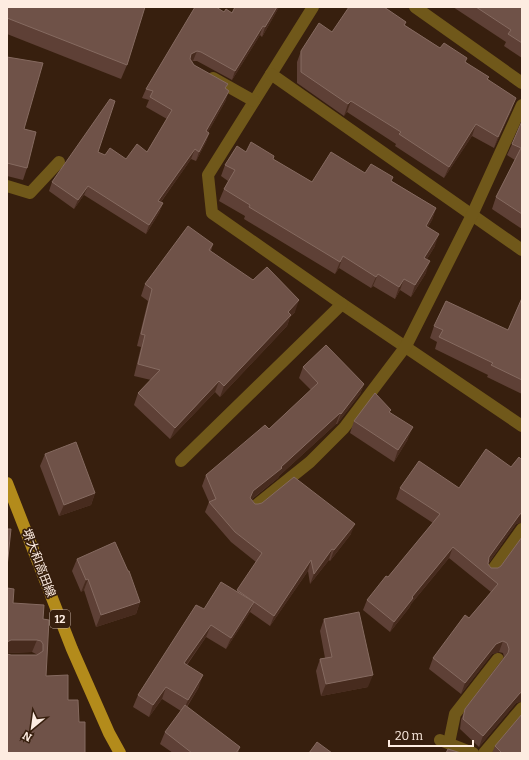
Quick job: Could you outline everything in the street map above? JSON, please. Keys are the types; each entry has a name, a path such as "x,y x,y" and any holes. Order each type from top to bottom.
{"main road":[{"name":"堺大和高田線","path":"7,483 72,649 109,733 120,753"}],"street":[{"path":"313,7 208,174 212,212 342,304 522,426"},
{"path":"415,7 522,83"},
{"path":"201,71 254,101"},
{"path":"271,74 522,250"},
{"path":"254,506 310,462 344,428 406,346 472,215 522,105"},
{"path":"7,186 30,193 59,162"},
{"path":"181,461 342,304"},
{"path":"491,572 522,529"},
{"path":"473,753 445,741 455,714 498,659"},
{"path":"484,753 522,708"}],"building":[{"path":"7,7 145,7 127,65 7,18"},
{"path":"195,7 216,7 224,12 226,9 232,13 235,7 277,7 265,27 263,26 235,71 201,52 197,51 191,54 190,59 194,65 228,84 225,88 229,91 206,131 209,133 199,152 195,149 158,201 163,203 149,225 88,186 78,200 52,182 110,99 115,101 98,152 105,155 110,148 126,159 137,144 147,152 172,110 150,97 153,91 146,89"},
{"path":"349,7 384,7 406,22 404,25 440,48 444,43 467,58 465,62 489,77 487,79 516,98 498,137 476,124 449,167 399,134 401,132 351,101 348,104 301,72 301,51 319,23 332,32"},
{"path":"476,7 522,7 522,43 508,34 511,30"},
{"path":"7,57 43,63 24,129 36,132 27,168 7,163"},
{"path":"522,121 522,214 496,197 521,148 512,144"},
{"path":"251,142 274,156 273,159 312,182 331,152 365,173 371,164 393,177 391,181 436,208 426,226 439,234 424,258 430,261 415,285 404,279 399,287 378,274 376,277 343,256 340,262 249,207 250,205 224,189 235,170 225,165 237,146 246,152"},
{"path":"188,226 213,244 209,250 253,280 267,267 299,300 288,312 291,315 224,386 219,381 175,428 138,393 160,370 138,364 145,335 141,334 152,289 145,284"},
{"path":"522,298 522,380 491,365 493,363 439,337 443,330 434,326 446,301 508,330"},
{"path":"326,345 364,384 341,414 340,413 281,467 282,468 253,491 250,498 255,504 262,503 294,477 355,524 334,550 332,549 314,574 311,560 274,616 237,590 262,553 235,532 209,502 216,499 206,475 265,425 269,429 318,383 303,367"},
{"path":"375,393 391,410 389,412 413,427 398,450 354,421"},
{"path":"76,442 95,493 64,505 45,454"},
{"path":"486,449 511,467 519,457 522,460 522,513 489,557 488,564 491,568 498,568 501,566 522,537 522,692 483,736 463,719 465,709 508,653 509,649 507,643 503,641 496,644 465,683 433,658 465,615 469,618 498,584 453,547 412,597 413,598 394,622 367,600 440,514 400,488 419,461 459,488"},
{"path":"7,529 11,529 7,567"},
{"path":"115,542 129,571 140,602 101,615 88,579 86,580 77,559"},
{"path":"221,582 254,602 231,638 211,625 184,663 203,675 188,700 166,687 153,705 138,695 196,605 204,609"},
{"path":"7,588 14,589 13,603 44,605 43,619 49,620 46,676 68,675 68,700 78,700 79,722 85,722 85,753 7,753 7,654 37,655 43,651 43,644 41,641 37,640 11,640 7,642"},
{"path":"359,612 373,675 326,684 320,659 332,657 324,619"},
{"path":"185,705 240,747 236,753 192,753 165,732"},
{"path":"522,714 522,753 502,753 495,746"},
{"path":"317,742 332,753 309,753"},
{"path":"448,749 461,753 446,753"}]}
